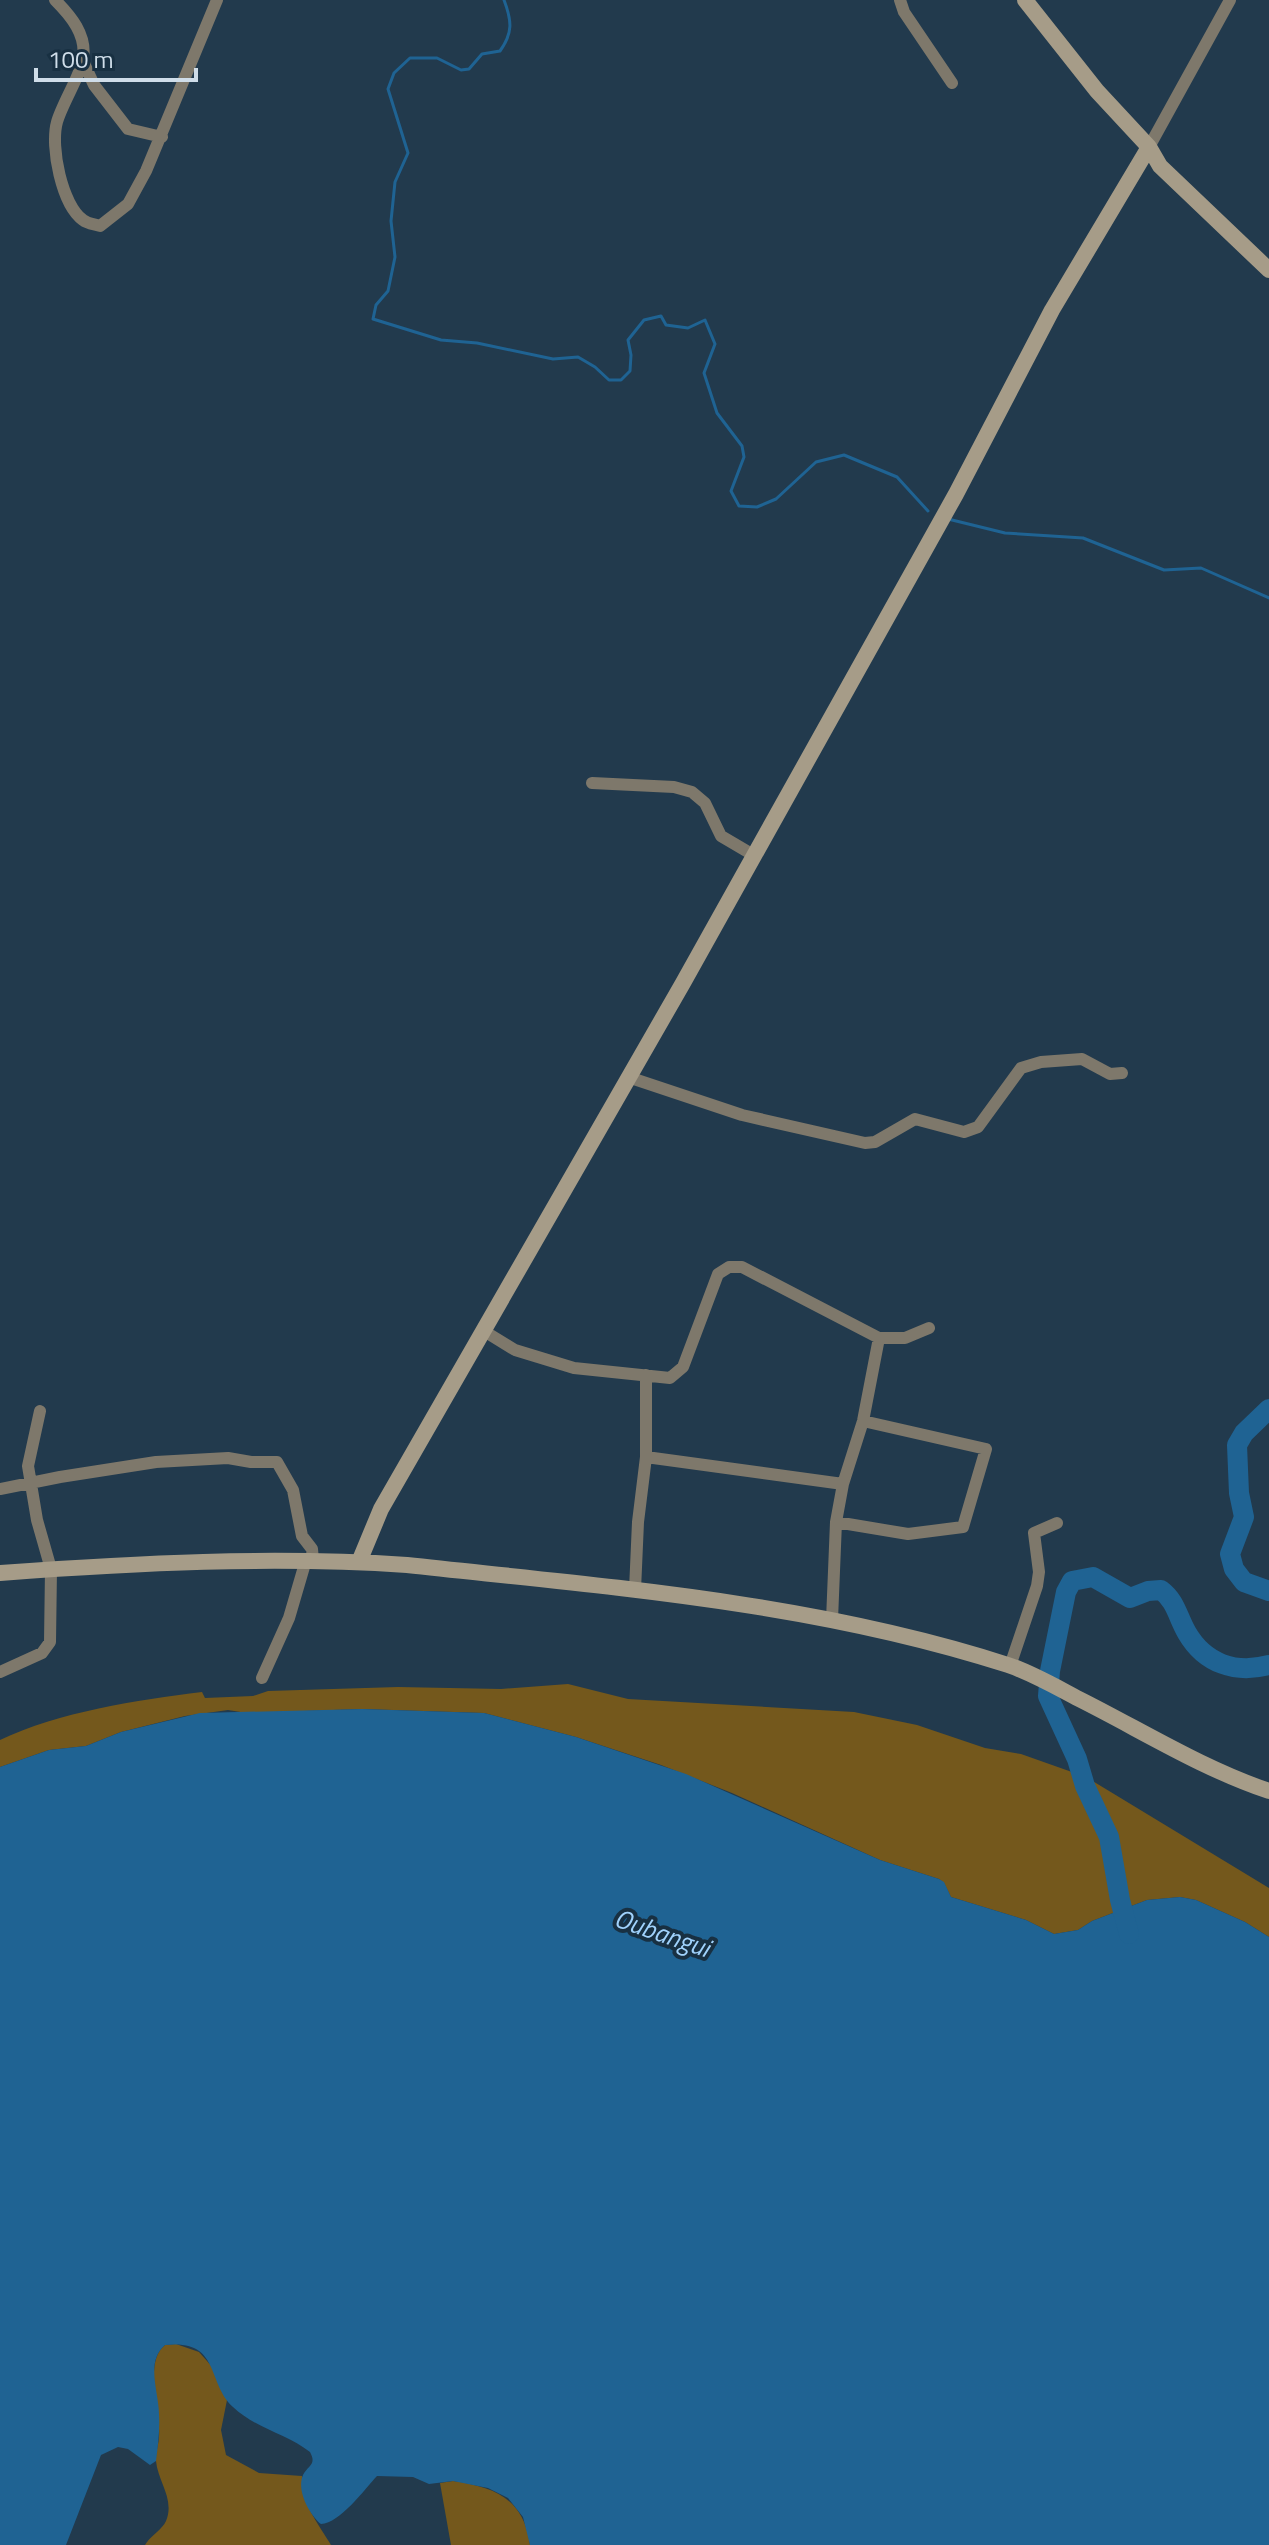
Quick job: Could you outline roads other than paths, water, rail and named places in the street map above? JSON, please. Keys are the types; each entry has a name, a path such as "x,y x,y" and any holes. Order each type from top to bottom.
{"main road":[{"path":"1025,0 1097,91 1149,147 1160,166 1269,270"},
{"path":"359,1562 381,1509 755,856 956,494 1052,310 1149,147"},
{"path":"0,1573 230,1559 310,1560 359,1562 730,1602 832,1620 932,1643 1014,1668 1251,1785 1269,1791"}],"street":[{"path":"55,0 79,30 83,61 94,85 128,129 162,137"},
{"path":"83,61 56,125 55,158 73,210 85,222 100,226 128,204 162,137 217,0"},
{"path":"901,0 904,12 952,83"},
{"path":"1149,147 1230,0"},
{"path":"592,783 674,787 692,792 705,803 721,836 755,856"},
{"path":"628,1077 742,1115 865,1143 875,1142 915,1119 964,1132 978,1127 1021,1068 1041,1062 1082,1059 1110,1074 1122,1073"},
{"path":"484,1331 515,1350 574,1368 670,1378 683,1367 718,1274 729,1267 742,1267 879,1338 905,1338 929,1328"},
{"path":"832,1620 836,1522 843,1484 863,1421 879,1338"},
{"path":"635,1590 638,1522 646,1457 646,1375"},
{"path":"0,1672 42,1653 50,1642 51,1569 28,1466 40,1411"},
{"path":"836,1522 908,1534 963,1527 986,1449 863,1421"},
{"path":"646,1457 843,1484"},
{"path":"0,1489 156,1462 228,1458 277,1462 293,1490 302,1536 312,1549 289,1618 262,1678"},
{"path":"1014,1668 1037,1586 1039,1572 1034,1533 1057,1523"},
{"path":"1251,1785 1269,1799"}],"water":[{"name":"Oubangui","path":"362,1709 484,1713 576,1737 686,1774 880,1860 939,1879 944,1882 951,1897 1026,1920 1054,1934 1078,1930 1092,1921 1147,1900 1180,1897 1196,1900 1245,1922 1269,1937 1269,2545 530,2545 523,2517 508,2498 488,2488 453,2481 429,2484 413,2477 377,2476 344,2512 321,2524 309,2509 301,2488 303,2475 312,2462 310,2452 233,2407 204,2355 183,2345 165,2345 159,2352 154,2369 159,2420 156,2461 150,2465 128,2449 118,2447 101,2455 66,2545 0,2545 0,1767 49,1750 86,1746 121,1732 200,1713"}],"waterway":[{"path":"504,0 510,27 500,51 482,54 469,69 461,70 437,58 410,58 394,73 388,89 408,153 395,182 391,221 395,257 388,291 376,305 373,319 441,340 477,343 553,359 578,357 609,380 621,380 630,371 628,340 644,320 661,316 666,325 688,328 705,320 715,344 704,373 717,413 742,446 744,457 731,491 739,506 757,507 776,499 816,462 844,455 897,477 928,511"},
{"path":"948,519 1005,533 1083,538 1164,570 1201,568 1269,598"},
{"path":"1269,1409 1244,1433 1237,1445 1239,1493 1244,1517 1230,1554 1234,1569 1244,1582 1269,1591"},
{"path":"1129,1934 1109,1837 1048,1696 1066,1592 1072,1581 1093,1577 1130,1598 1161,1590 1173,1604 1194,1644 1212,1659 1233,1667 1269,1665"}]}
